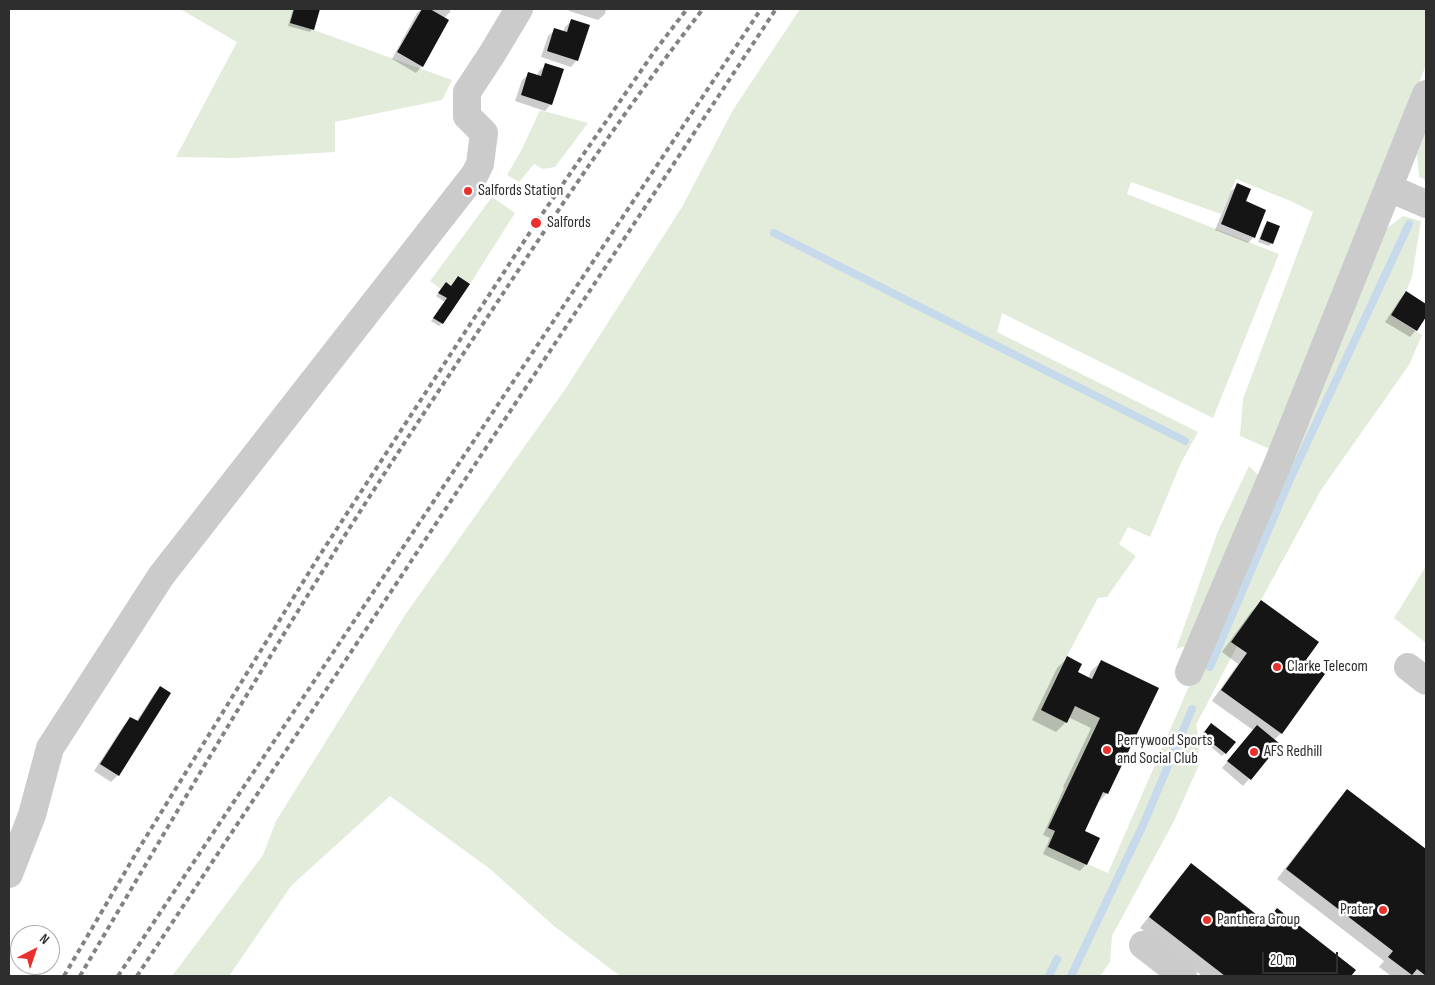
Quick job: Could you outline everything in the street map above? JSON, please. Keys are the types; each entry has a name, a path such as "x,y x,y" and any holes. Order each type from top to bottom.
{"street":[{"path":"9,874 32,815 50,748 161,576 480,164 484,132 467,116 467,92 519,9"},
{"path":"1189,672 1278,463 1426,94"},
{"path":"1389,188 1426,204"},
{"path":"1143,945 1183,976"}],"green space":[{"path":"180,9 294,9 291,23 452,80 442,100 335,122 335,152 234,158 176,157 237,42"},
{"path":"800,9 1426,9 1426,65 1272,450 1240,436 1243,399 1313,212 1236,179 1221,214 1131,182 1127,194 1279,254 1213,418 1002,313 997,332 1198,432 1181,463 1150,537 1128,527 1119,544 1136,556 1107,597 1098,598 1041,710 1067,722 1075,706 1100,718 1049,828 1055,831 1048,847 1108,873 1281,474 1382,232 1403,216 1421,221 1412,277 1406,291 1391,315 1422,335 1409,365 1321,490 1196,725 1199,738 1198,767 1174,821 1112,936 1110,962 1100,976 620,976 554,926 490,869 390,796 291,886 229,976 172,976 263,855 276,821 405,615 566,388 682,207 733,110"},
{"path":"540,110 588,123 555,167 543,169 534,164 519,182 507,175 522,149"},
{"path":"1426,133 1426,180 1419,177 1417,155"},
{"path":"492,197 515,213 470,284 458,276 451,286 446,282 441,289 430,281"},
{"path":"1249,466 1260,477 1185,646 1176,649 1218,531"},
{"path":"1426,566 1426,643 1394,618"}],"building":[{"path":"294,9 320,9 314,30 290,23"},
{"path":"422,9 430,9 449,20 423,67 397,52"},
{"path":"571,19 590,25 578,61 547,51 554,28 567,32"},
{"path":"545,63 564,69 552,105 521,95 528,72 541,76"},
{"path":"1237,183 1251,189 1246,201 1266,210 1255,238 1221,224"},
{"path":"1267,221 1280,226 1273,244 1260,239"},
{"path":"458,276 470,284 443,324 433,318 447,298 438,293 446,282 451,286"},
{"path":"1406,291 1426,304 1426,317 1417,331 1391,315"},
{"name":"Clarke Telecom","path":"1261,600 1319,642 1306,660 1325,674 1282,734 1221,690 1247,653 1231,642"},
{"name":"Perrywood Sports and Social Club","path":"1067,656 1082,664 1078,672 1092,679 1101,660 1159,688 1108,794 1103,792 1085,831 1100,838 1087,865 1048,847 1055,831 1048,828 1100,718 1075,706 1067,723 1041,710"},
{"path":"160,686 171,693 119,776 100,764 130,717 138,721"},
{"path":"1211,723 1236,742 1226,754 1202,735"},
{"name":"AFS Redhill","path":"1257,725 1280,744 1251,780 1227,761"},
{"name":"Prater","path":"1347,789 1426,849 1426,976 1417,969 1412,975 1388,957 1393,951 1286,869"},
{"name":"Panthera Group","path":"1191,863 1266,922 1277,908 1356,970 1351,976 1225,976 1149,917"}],"waterway":[{"path":"1210,667 1291,477 1409,224"},
{"path":"774,233 1185,441"},
{"path":"1071,976 1143,825 1192,709"},
{"path":"1049,976 1057,959"}],"railway":[{"path":"64,976 138,850 316,561 536,223 654,52 687,9"},
{"path":"80,976 262,670 379,481 586,170 643,89 703,9"},
{"path":"118,976 761,9"},
{"path":"137,976 776,9"}],"place":[{"name":"Salfords Station","path":"468,191"},
{"name":"Salfords","path":"536,223"},
{"name":"Clarke Telecom","path":"1277,667"},
{"name":"Perrywood Sports and Social Club","path":"1107,750"},
{"name":"AFS Redhill","path":"1254,752"},
{"name":"Prater","path":"1383,910"},
{"name":"Panthera Group","path":"1207,920"}]}
